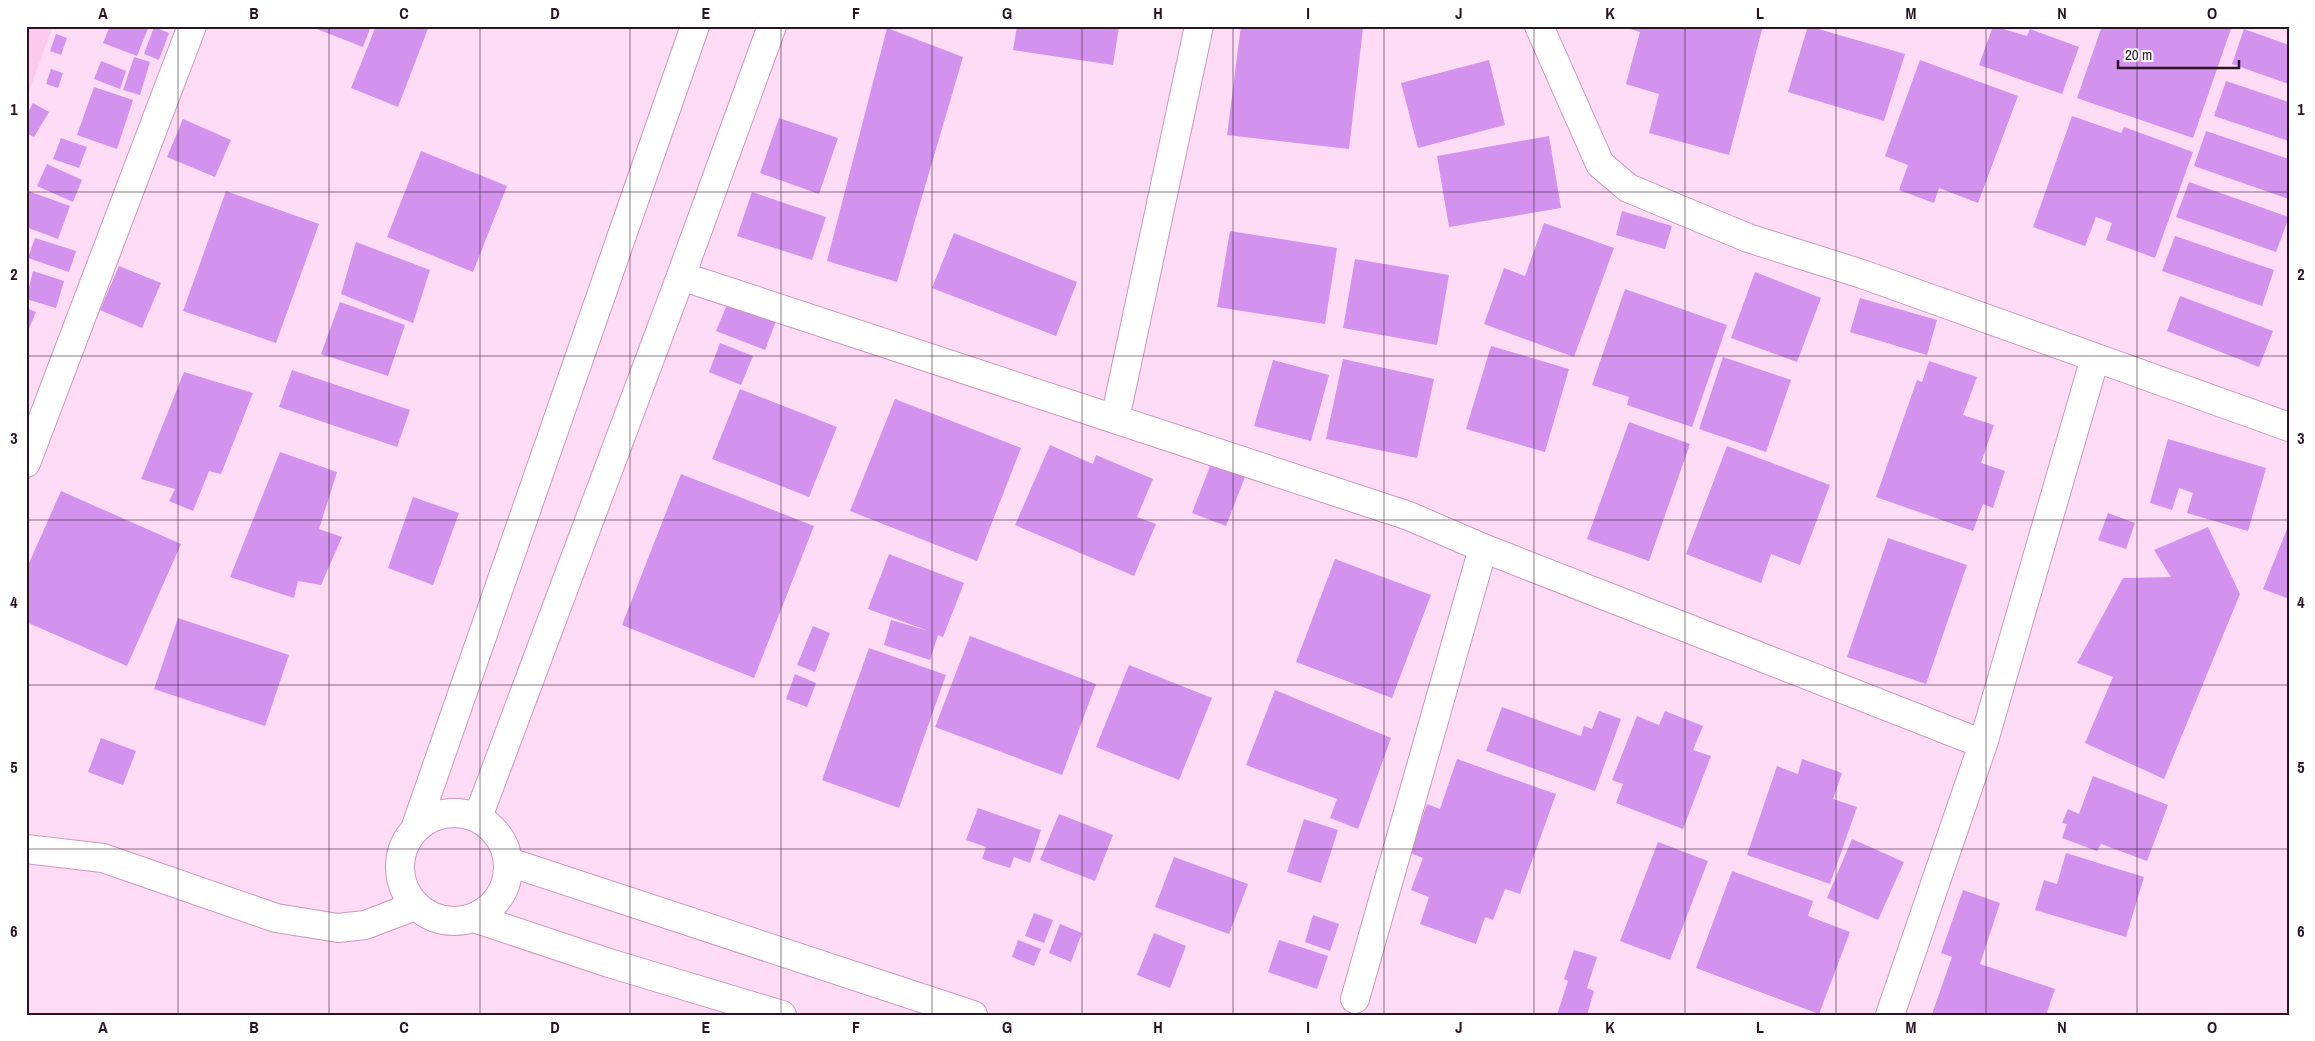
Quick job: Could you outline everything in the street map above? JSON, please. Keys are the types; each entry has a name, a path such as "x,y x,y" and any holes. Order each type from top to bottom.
{"street":[{"path":"26,464 192,26"},
{"path":"415,829 434,816 456,812 478,817 494,828 504,844 509,862 506,885 493,906 474,918 453,922 432,918 415,906 403,888 399,867 403,846 415,829 695,26"},
{"path":"478,817 682,276 772,26"},
{"path":"1114,419 1199,26"},
{"path":"1538,26 1600,164 1628,188 1748,238 1862,274 2289,427"},
{"path":"682,276 1408,516 1483,548 1983,744"},
{"path":"1890,1015 1983,744 2095,358"},
{"path":"1355,999 1483,548"},
{"path":"26,849 103,858 276,918 338,928 365,925 415,906"},
{"path":"509,862 972,1015"},
{"path":"474,918 610,963 782,1015"}],"shaded area":[{"path":"26,26 53,26 26,99"}],"building":[{"path":"110,26 149,26 137,56 103,43"},
{"path":"309,26 371,26 363,47"},
{"path":"376,26 429,26 398,107 351,88"},
{"path":"1017,26 1119,26 1113,65 1013,50"},
{"path":"1241,26 1363,28 1349,149 1227,135"},
{"path":"1621,26 1763,26 1729,155 1649,133 1659,94 1626,84 1640,32"},
{"path":"1808,26 1905,54 1884,121 1788,92"},
{"path":"1993,26 2027,36 2030,29 2079,47 2062,94 1979,65"},
{"path":"2102,26 2232,26 2193,138 2077,98"},
{"path":"154,27 169,33 159,60 144,54"},
{"path":"887,28 963,57 897,282 827,261"},
{"path":"2244,29 2289,45 2289,84 2232,64"},
{"path":"56,34 67,38 61,55 50,51"},
{"path":"134,57 150,62 140,95 123,90"},
{"path":"1489,60 1505,125 1418,148 1401,83"},
{"path":"1920,60 2018,96 1978,203 1939,188 1934,203 1899,190 1908,165 1885,156"},
{"path":"101,61 126,71 120,89 94,79"},
{"path":"51,69 63,73 58,88 46,84"},
{"path":"2226,81 2289,102 2289,141 2214,116"},
{"path":"94,87 133,100 117,149 77,135"},
{"path":"33,103 49,112 34,137 26,133 26,116"},
{"path":"2072,116 2121,133 2124,127 2193,152 2155,258 2106,240 2112,223 2096,217 2085,246 2033,227"},
{"path":"779,118 838,138 819,194 760,173"},
{"path":"183,119 231,140 215,177 167,157"},
{"path":"2206,131 2289,159 2289,199 2194,166"},
{"path":"1549,136 1561,208 1449,227 1437,156"},
{"path":"61,138 87,147 79,168 53,159"},
{"path":"421,151 507,186 473,272 387,237"},
{"path":"47,164 82,180 73,202 37,186"},
{"path":"2189,182 2289,217 2276,252 2176,217"},
{"path":"28,191 70,206 58,239 26,227 26,197"},
{"path":"226,191 319,224 276,343 183,311"},
{"path":"752,192 826,217 812,260 737,236"},
{"path":"1622,211 1672,226 1665,249 1616,235"},
{"path":"1544,223 1614,248 1574,357 1484,324 1504,268 1525,276"},
{"path":"1230,231 1337,248 1325,324 1217,307"},
{"path":"954,233 1077,282 1056,336 932,288"},
{"path":"2175,236 2274,270 2262,306 2162,271"},
{"path":"35,238 76,251 69,272 28,258"},
{"path":"356,242 430,270 413,323 341,294"},
{"path":"1355,259 1449,275 1437,345 1343,328"},
{"path":"119,266 161,283 142,328 100,310"},
{"path":"33,271 64,281 56,308 26,299"},
{"path":"1755,272 1821,298 1797,362 1731,338"},
{"path":"1625,289 1727,325 1692,427 1627,405 1629,397 1592,385"},
{"path":"2180,296 2273,331 2259,367 2167,331"},
{"path":"1860,298 1937,320 1927,355 1850,332"},
{"path":"340,302 405,325 388,376 321,354"},
{"path":"728,302 776,321 765,350 716,331"},
{"path":"26,308 36,312 28,331 26,330"},
{"path":"720,343 753,356 741,385 709,372"},
{"path":"1491,346 1569,369 1545,452 1466,429"},
{"path":"1723,357 1791,380 1766,452 1699,429"},
{"path":"1343,359 1434,379 1417,458 1326,439"},
{"path":"1273,360 1329,375 1311,441 1254,426"},
{"path":"1929,361 1977,377 1963,415 1994,425 1981,463 2005,471 1993,508 1983,504 1973,531 1876,497 1917,380 1922,382"},
{"path":"292,370 410,410 397,447 279,407"},
{"path":"184,372 253,393 221,474 209,471 193,511 169,501 175,489 141,479"},
{"path":"740,389 837,427 809,497 712,459"},
{"path":"895,399 1021,448 977,561 850,511"},
{"path":"1629,422 1690,444 1649,561 1587,539"},
{"path":"2168,439 2266,468 2248,531 2187,513 2193,493 2179,488 2172,510 2150,503"},
{"path":"1050,445 1093,464 1096,455 1153,479 1137,517 1156,524 1134,576 1015,525"},
{"path":"1727,446 1830,485 1800,565 1771,554 1761,583 1686,554"},
{"path":"280,452 337,472 319,529 342,537 321,585 298,581 294,598 230,577"},
{"path":"1214,456 1248,469 1226,526 1192,513"},
{"path":"681,474 814,526 754,678 622,625"},
{"path":"61,491 181,544 127,666 26,622 26,570"},
{"path":"413,497 459,513 433,585 388,568"},
{"path":"2108,513 2135,523 2126,549 2098,540"},
{"path":"2289,524 2289,599 2263,589"},
{"path":"2208,527 2240,594 2164,779 2085,743 2113,677 2077,663 2123,578 2171,577 2154,550"},
{"path":"1888,538 1967,565 1926,684 1847,657"},
{"path":"889,554 964,583 943,637 938,635 930,660 884,645 891,620 929,631 868,609"},
{"path":"1335,559 1431,595 1392,698 1296,662"},
{"path":"178,618 289,655 265,726 154,689"},
{"path":"813,626 830,633 815,672 797,665"},
{"path":"970,636 1096,684 1062,775 935,727"},
{"path":"869,648 946,675 899,808 822,780"},
{"path":"1129,665 1212,698 1179,780 1096,747"},
{"path":"795,674 816,683 807,707 786,699"},
{"path":"1275,690 1391,738 1358,829 1330,818 1337,799 1246,765"},
{"path":"1502,707 1581,736 1584,726 1592,729 1599,711 1621,719 1595,791 1486,751"},
{"path":"1665,711 1703,726 1693,750 1711,756 1683,829 1616,803 1623,784 1612,780 1637,716 1659,725"},
{"path":"101,738 136,751 123,785 88,772"},
{"path":"1457,759 1556,794 1520,894 1505,889 1493,920 1485,917 1476,944 1420,924 1429,897 1411,890 1423,858 1410,853 1427,804 1440,809"},
{"path":"1802,759 1842,773 1833,799 1857,807 1830,884 1747,855 1777,766 1798,774"},
{"path":"2093,776 2168,805 2147,861 2101,844 2097,851 2062,838 2067,824 2062,823 2068,809 2079,814"},
{"path":"978,808 1041,830 1030,863 1014,857 1010,868 982,859 986,847 966,840"},
{"path":"1059,814 1113,835 1095,881 1040,860"},
{"path":"1304,819 1338,830 1321,883 1287,872"},
{"path":"1852,839 1904,862 1878,920 1827,898"},
{"path":"1658,842 1708,861 1670,960 1620,941"},
{"path":"2066,853 2144,877 2126,937 2035,910 2044,880 2057,884"},
{"path":"1174,857 1248,884 1229,934 1155,907"},
{"path":"1732,871 1813,901 1808,916 1850,932 1819,1014 1696,968"},
{"path":"1963,890 2000,903 1980,964 2055,989 2046,1015 1932,1014 1952,957 1941,953"},
{"path":"1034,913 1053,920 1044,943 1025,936"},
{"path":"1313,915 1339,924 1330,951 1305,942"},
{"path":"1060,924 1082,933 1071,962 1049,953"},
{"path":"1154,933 1186,946 1170,988 1137,975"},
{"path":"1018,940 1041,949 1034,966 1012,957"},
{"path":"1279,940 1328,956 1317,989 1268,972"},
{"path":"1574,950 1597,957 1587,988 1594,991 1587,1015 1557,1015 1568,981 1564,979"}]}
